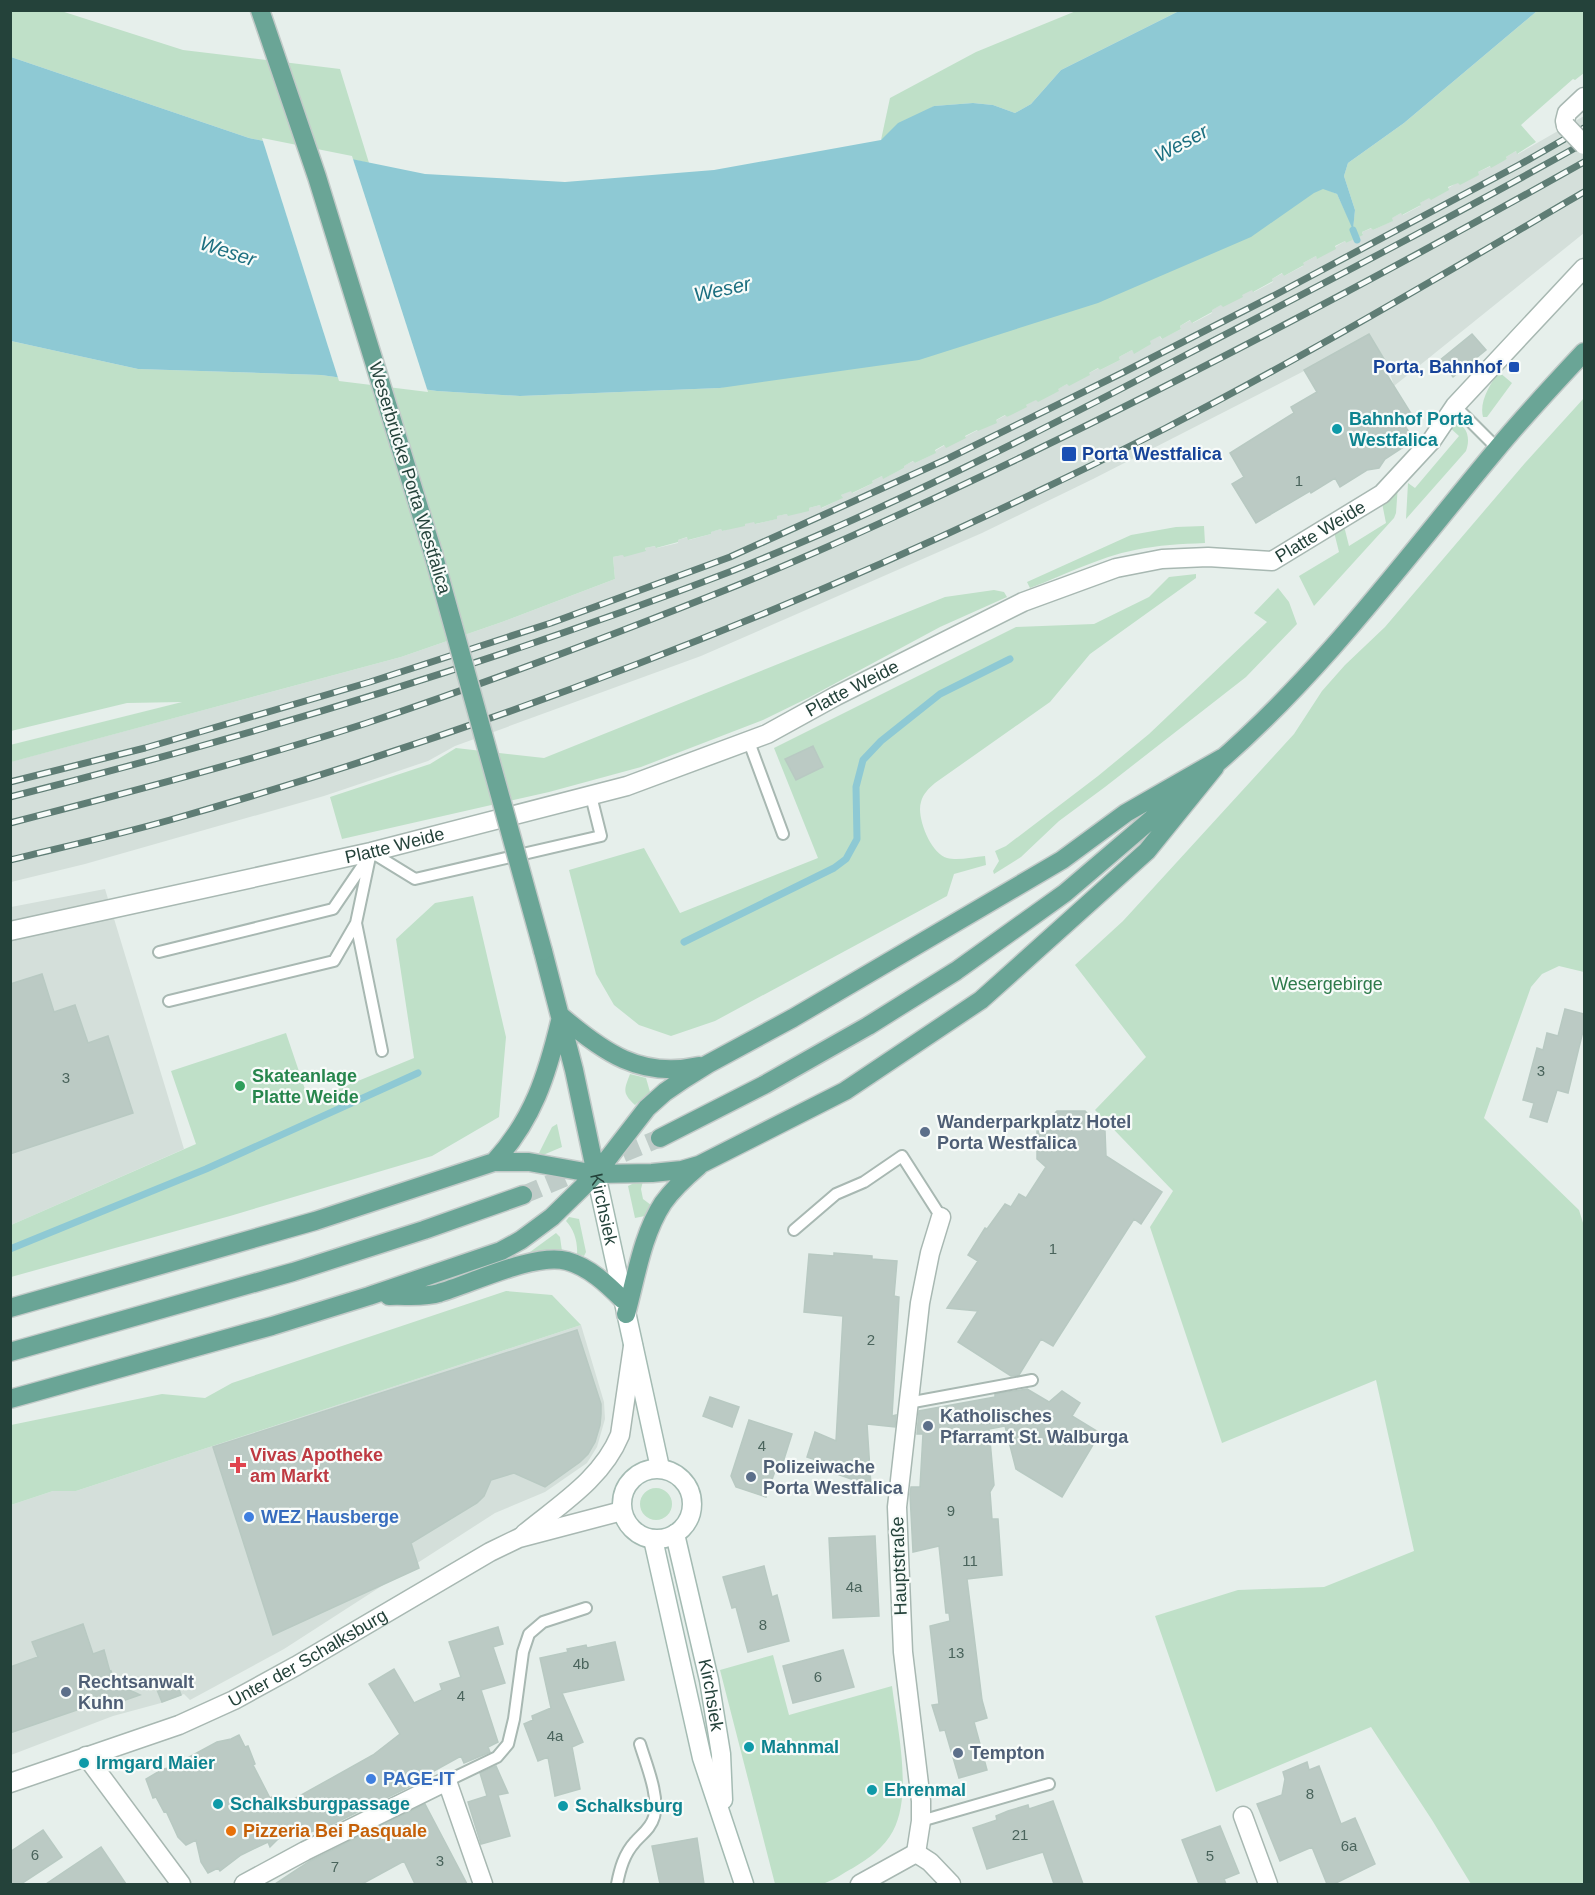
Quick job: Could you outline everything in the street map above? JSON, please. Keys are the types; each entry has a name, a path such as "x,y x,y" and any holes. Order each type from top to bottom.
{"main road":[{"name":"Weserbrücke Porta Westfalica","path":"260,10 317,177 430,542 543,951"},
{"path":"660,1138 775,1080 868,1026 956,971 1065,893 1274,711 1375,599 1497,448 1584,351"},
{"path":"10,1399 369,1296 501,1251 521,1240 552,1217 596,1174 647,1108 665,1092 708,1064 793,1018 1062,860 1126,813 1222,758"},
{"path":"10,1308 315,1221 494,1162 529,1162 596,1174 652,1173 682,1170 699,1165 845,1091 981,1000 1147,850 1222,758"},
{"name":"Kirchsiek","path":"543,951 574,1070 596,1174"},
{"path":"494,1162 515,1137 533,1106 547,1069 561,1016 583,1036 626,1062 660,1070 675,1070 708,1064"},
{"path":"369,1296 436,1294 515,1266 554,1259 567,1261 592,1274 625,1307 654,1220 679,1184 699,1165"},
{"path":"10,1352 293,1272 524,1195"}],"street":[{"path":"1584,98 1568,113 1565,121 1566,126 1584,145"},
{"name":"Platte Weide","path":"10,931 371,852 627,786 767,734 836,696 1023,602 1116,568 1162,559 1208,557 1272,561 1382,494 1432,440 1455,406 1584,268"},
{"name":"Kirchsiek","path":"596,1174 660,1468"},
{"name":"Hauptstraße","path":"916,1853 921,1821 921,1801 903,1652 897,1508 920,1303 930,1253 941,1217"},
{"name":"Unter der Schalksburg","path":"519,1538 577,1490 606,1461 620,1435 633,1344"},
{"path":"660,1468 671,1471 681,1478 692,1498 692,1509 683,1528 664,1539 653,1539 642,1536 626,1522 621,1500 624,1489 638,1473 660,1468"},
{"name":"Unter der Schalksburg","path":"86,1756 179,1725 234,1700 296,1666 490,1551 519,1538 622,1511"},
{"name":"Kirchsiek","path":"675,1534 711,1691 721,1754 724,1823"},
{"name":"Kirchsiek","path":"653,1539 702,1758 744,1884"},
{"path":"10,1783 86,1756 181,1884"},
{"path":"244,1884 305,1851 447,1781 483,1884"},
{"path":"1243,1816 1268,1884"},
{"path":"860,1884 916,1853 930,1862 951,1884"}],"lane":[{"path":"1455,406 1497,448"},
{"path":"749,742 783,834"},
{"path":"371,852 415,879 601,836 591,796"},
{"path":"169,1001 334,961 356,923 371,852"},
{"path":"159,952 333,909 371,852"},
{"path":"356,923 382,1051"},
{"path":"794,1230 836,1194 864,1182 902,1156 941,1217"},
{"path":"908,1403 1032,1380"},
{"path":"447,1781 497,1758 508,1744 514,1719 523,1652 529,1634 543,1622 586,1608"},
{"path":"617,1884 626,1855 648,1829 656,1809 640,1744"},
{"path":"921,1821 1049,1784"}],"shaded area":[{"path":"1584,116 1584,233 1394,386 1387,363 1369,334 1304,371 982,533 701,656 455,746 428,761 324,796 85,864 11,882 10,762 401,657 615,579 613,557 646,550 645,548 678,543 678,540 688,537 689,540 754,521 756,524 776,519 776,516 809,510 809,508 820,505 822,508 842,498 841,495 851,490 853,493 882,476 884,478 904,468 903,466 914,461 915,463 945,445 946,447 1099,368 1100,370 1120,360 1119,357 1132,350 1134,353 1149,341 1160,336 1161,339 1181,329 1180,326 1191,320 1193,323 1212,313 1211,310 1252,289 1254,292 1273,282 1272,279 1283,273 1284,276 1316,256 1317,258 1345,241 1346,243 1363,234 1362,232 1372,228 1373,230 1392,221 1391,218 1401,213 1403,215 1420,206 1420,203 1429,197 1431,199 1458,182 1460,184 1478,175 1478,172 1507,159 1506,157 1516,151 1518,154"},
{"path":"105,889 184,1149 11,1225 11,907"},
{"path":"581,1325 604,1402 605,1419 597,1447 587,1463 545,1492 495,1513 284,1649 190,1700 184,1694 113,1716 11,1755 11,1505 53,1491 76,1491"}],"green space":[{"path":"58,10 183,50 340,69 369,163 249,138 11,57 11,11"},
{"path":"1076,11 1179,11 1061,70 1031,104 1015,113 993,105 973,103 934,106 881,140 890,98 976,52"},
{"path":"1537,11 1584,11 1584,73 1575,80 1573,79 1521,125 1536,142 1517,154 1516,151 1491,168 1490,166 1478,172 1479,175 1460,185 1458,183 1448,187 1449,190 1431,200 1429,198 1420,203 1421,205 1392,218 1393,221 1362,232 1363,235 1335,246 1336,249 1317,259 1316,256 1284,276 1282,273 1253,292 1252,290 1223,307 1221,305 1192,323 1190,320 1180,326 1181,329 1162,339 1160,336 1150,341 1151,344 1134,354 1132,350 1119,357 1120,360 1100,370 1098,368 1089,373 1090,375 1069,386 1067,384 1038,402 1036,400 1007,417 1005,415 996,420 997,423 977,430 946,448 944,445 935,450 936,453 915,463 913,461 904,468 883,479 882,476 852,493 851,491 841,495 843,498 821,508 820,505 809,508 809,511 777,516 777,519 755,524 754,522 722,531 721,529 711,534 688,540 687,537 656,548 655,546 645,548 646,551 624,557 623,555 613,557 615,579 401,657 11,762 10,745 182,702 127,703 11,731 11,341 138,369 321,375 437,391 520,396 720,388 1323,188 1337,194 1353,228 1355,210 1344,176 1348,163 1404,123"},
{"path":"1499,372 1512,383 1487,417 1483,417 1484,399"},
{"name":"Wesergebirge","path":"1584,398 1584,972 1559,966 1542,974 1531,987 1484,1118 1579,1210 1584,1226 1584,1884 1471,1884 1371,1727 1216,1792 1155,1616 1238,1590 1324,1587 1414,1551 1376,1380 1222,1443 1150,1227 1173,1191 1095,1110 1146,1057 1075,965 1123,921 1294,734 1322,691 1345,665 1385,627 1525,463"},
{"path":"1451,423 1464,428 1468,436 1466,451 1406,519 1408,483 1415,488 1459,436 1448,426"},
{"path":"1398,485 1394,518 1314,606 1299,576 1339,552 1334,532 1344,526 1349,546 1386,523 1382,503"},
{"path":"1204,526 1205,543 1135,550 1095,562 1030,588 1027,582 1131,535 1176,527"},
{"path":"1196,574 1196,578 1090,654 1050,702 935,783 923,796 921,817 926,834 935,850 951,859 985,856 986,865 954,874 947,896 715,1021 671,1036 639,1025 614,1005 596,974 569,870 644,848 680,913 818,858 774,748 1016,627 1094,624 1149,597 1169,577"},
{"path":"1278,588 1289,602 1297,624 1246,677 1059,821 1021,857 994,874 993,871 999,861 995,851 1006,846 1149,734 1267,622 1254,613"},
{"path":"994,590 1004,592 1007,597 940,627 763,720 641,767 549,792 342,839 330,797 430,764 456,748 544,758 945,597"},
{"path":"473,896 506,1037 499,1117 432,1156 230,1216 11,1277 11,1225 196,1144 171,1071 286,1033 309,1101 414,1058 396,939 435,903"},
{"path":"630,1074 646,1078 650,1092 635,1105 625,1091"},
{"path":"557,1124 562,1147 543,1155 539,1153 552,1127"},
{"path":"640,1180 643,1181 641,1189 643,1199 651,1205 645,1216 635,1218 628,1186"},
{"path":"569,1217 579,1219 586,1252 584,1256 577,1254 575,1236 566,1221"},
{"path":"556,1233 560,1237 562,1251 545,1251 534,1254 530,1252"},
{"path":"506,1291 552,1295 581,1325 76,1491 53,1491 11,1505 11,1425 162,1394 205,1398 232,1383"},
{"path":"656,1488 667,1493 672,1504 667,1515 656,1520 645,1515 640,1504 645,1493"},
{"path":"773,1655 789,1715 892,1686 902,1760 902,1798 899,1816 893,1831 876,1852 837,1877 821,1884 804,1886 775,1884 720,1670"}],"water":[{"name":"Weser","path":"1179,11 1537,11 1404,123 1348,163 1344,176 1355,210 1353,230 1337,194 1323,189 1251,237 1098,303 919,360 720,388 520,396 437,391 321,375 138,369 11,341 11,57 249,138 425,174 565,182 714,170 881,140 898,123 934,106 973,103 993,105 1015,113 1031,104 1061,70"}],"pier":[{"path":"262,138 352,156 428,392 339,381"}],"building":[{"name":"Bahnhof Porta Westfalica","path":"1369,334 1387,364 1387,375 1412,415 1402,422 1409,432 1405,446 1385,459 1379,468 1367,470 1340,487 1335,478 1256,523 1232,484 1244,477 1230,453 1294,413 1291,407 1317,392 1304,370"},
{"path":"1472,334 1486,350 1453,377 1440,360"},
{"path":"813,746 823,767 796,780 785,759"},
{"path":"42,974 54,1012 75,1005 88,1043 108,1036 133,1113 10,1154 10,984"},
{"path":"1565,1009 1584,1014 1584,1027 1568,1093 1557,1090 1547,1122 1530,1117 1534,1103 1523,1100 1537,1048 1543,1050 1547,1033 1558,1036"},
{"path":"1057,1111 1085,1111 1105,1131 1106,1156 1162,1192 1141,1224 1134,1219 1053,1346 1041,1339 1019,1375 1011,1376 958,1342 978,1311 947,1308 978,1261 968,1255 985,1228 987,1229 1005,1204 1011,1207 1019,1194 1026,1198 1046,1167 1037,1159 1037,1131"},
{"path":"834,1253 872,1256 872,1259 897,1261 894,1296 899,1297 892,1416 896,1415 895,1427 867,1424 871,1486 834,1473 836,1467 807,1457 815,1432 836,1441 843,1316 804,1312 809,1254 834,1256"},
{"path":"577,1330 601,1404 600,1425 595,1442 588,1454 545,1487 514,1473 491,1480 484,1496 477,1503 411,1543 419,1568 273,1635 213,1447"},
{"path":"1027,1389 1049,1402 1062,1391 1080,1403 1072,1416 1100,1433 1062,1497 1016,1469 1005,1426 989,1429 994,1485 990,1492 992,1519 998,1519 1002,1575 967,1579 982,1700 987,1718 974,1722 987,1770 959,1778 945,1730 940,1731 932,1705 939,1704 930,1626 950,1621 949,1613 946,1613 939,1546 913,1552 910,1494 911,1487 920,1487 923,1434 917,1434 919,1411"},
{"path":"710,1397 739,1407 732,1427 703,1416"},
{"path":"749,1420 792,1434 780,1472 775,1471 766,1497 736,1487 731,1476"},
{"path":"875,1536 879,1616 833,1618 829,1538"},
{"path":"764,1566 772,1597 777,1595 789,1641 748,1652 736,1607 732,1608 723,1577"},
{"path":"83,1624 93,1654 104,1650 110,1672 117,1684 140,1695 111,1705 109,1699 10,1733 10,1667 38,1657 32,1642"},
{"path":"498,1627 503,1644 493,1647 505,1683 481,1690 498,1742 488,1747 490,1752 464,1763 461,1756 414,1782 415,1784 327,1827 303,1834 300,1827 281,1836 270,1847 268,1842 241,1855 220,1871 218,1868 208,1873 201,1862 196,1840 186,1845 178,1837 166,1811 164,1812 156,1797 153,1798 146,1779 217,1742 239,1735 245,1747 248,1746 255,1764 253,1765 270,1798 272,1797 278,1808 373,1755 400,1734 369,1684 394,1669 414,1703 442,1690 440,1684 461,1677 449,1642"},
{"path":"615,1642 624,1680 562,1693 583,1742 572,1747 580,1789 555,1796 548,1757 538,1761 524,1724 533,1720 532,1716 551,1708 540,1658 568,1652 567,1649 586,1645 587,1648"},
{"path":"843,1650 854,1687 793,1703 783,1666"},
{"path":"175,1677 181,1695 162,1702 155,1685"},
{"path":"1307,1762 1309,1770 1319,1766 1341,1824 1355,1818 1375,1864 1334,1884 1327,1884 1312,1847 1280,1861 1257,1804 1282,1795 1285,1779 1283,1772"},
{"path":"496,1766 508,1793 498,1795 510,1836 481,1844 468,1802 487,1796 480,1773"},
{"path":"1053,1801 1083,1884 1054,1884 1043,1852 987,1869 973,1828 997,1820 996,1816 1008,1811 1028,1805 1029,1809"},
{"path":"425,1804 467,1884 415,1884 404,1861 362,1884 275,1884 310,1861"},
{"path":"1220,1826 1239,1873 1224,1879 1226,1884 1199,1884 1182,1840"},
{"path":"43,1830 62,1857 21,1884 10,1884 10,1852"},
{"path":"697,1838 704,1884 660,1884 652,1846"},
{"path":"101,1847 126,1884 46,1884"}],"waterway":[{"path":"1353,230 1357,240"},
{"path":"684,942 834,868 846,859 857,839 856,787 863,760 881,741 940,694 1010,659"},
{"path":"10,1249 206,1169 418,1073"}],"tunnel":[{"path":"523,1195 660,1138"}],"railway":[{"path":"10,782 145,748 370,682 551,623 730,557 945,460 1124,372 1275,295 1584,128"},
{"path":"10,797 193,748 374,695 554,636 732,571 790,547 903,497 1071,414 1384,252 1584,143"},
{"path":"10,823 145,788 367,723 554,657 775,570 1028,454 1239,349 1584,162"},
{"path":"10,860 170,820 425,741 676,649 800,598 923,545 1164,429 1323,343 1584,192"}],"place":[{"name":"Porta, Bahnhof","path":"1514,367"},
{"name":"Bahnhof Porta Westfalica","path":"1337,429"},
{"name":"Porta Westfalica","path":"1069,454"},
{"name":"Skateanlage Platte Weide","path":"240,1086"},
{"name":"Wanderparkplatz Hotel Porta Westfalica","path":"925,1132"},
{"name":"Katholisches Pfarramt St. Walburga","path":"928,1426"},
{"name":"Vivas Apotheke am Markt","path":"238,1465"},
{"name":"Polizeiwache Porta Westfalica","path":"751,1477"},
{"name":"WEZ Hausberge","path":"249,1517"},
{"name":"Rechtsanwalt Kuhn","path":"66,1692"},
{"name":"Mahnmal","path":"749,1747"},
{"name":"Tempton","path":"958,1753"},
{"name":"Irmgard Maier","path":"84,1763"},
{"name":"PAGE-IT","path":"371,1779"},
{"name":"Ehrenmal","path":"872,1790"},
{"name":"Schalksburgpassage","path":"218,1804"},
{"name":"Schalksburg","path":"563,1806"},
{"name":"Pizzeria Bei Pasquale","path":"231,1831"}]}
